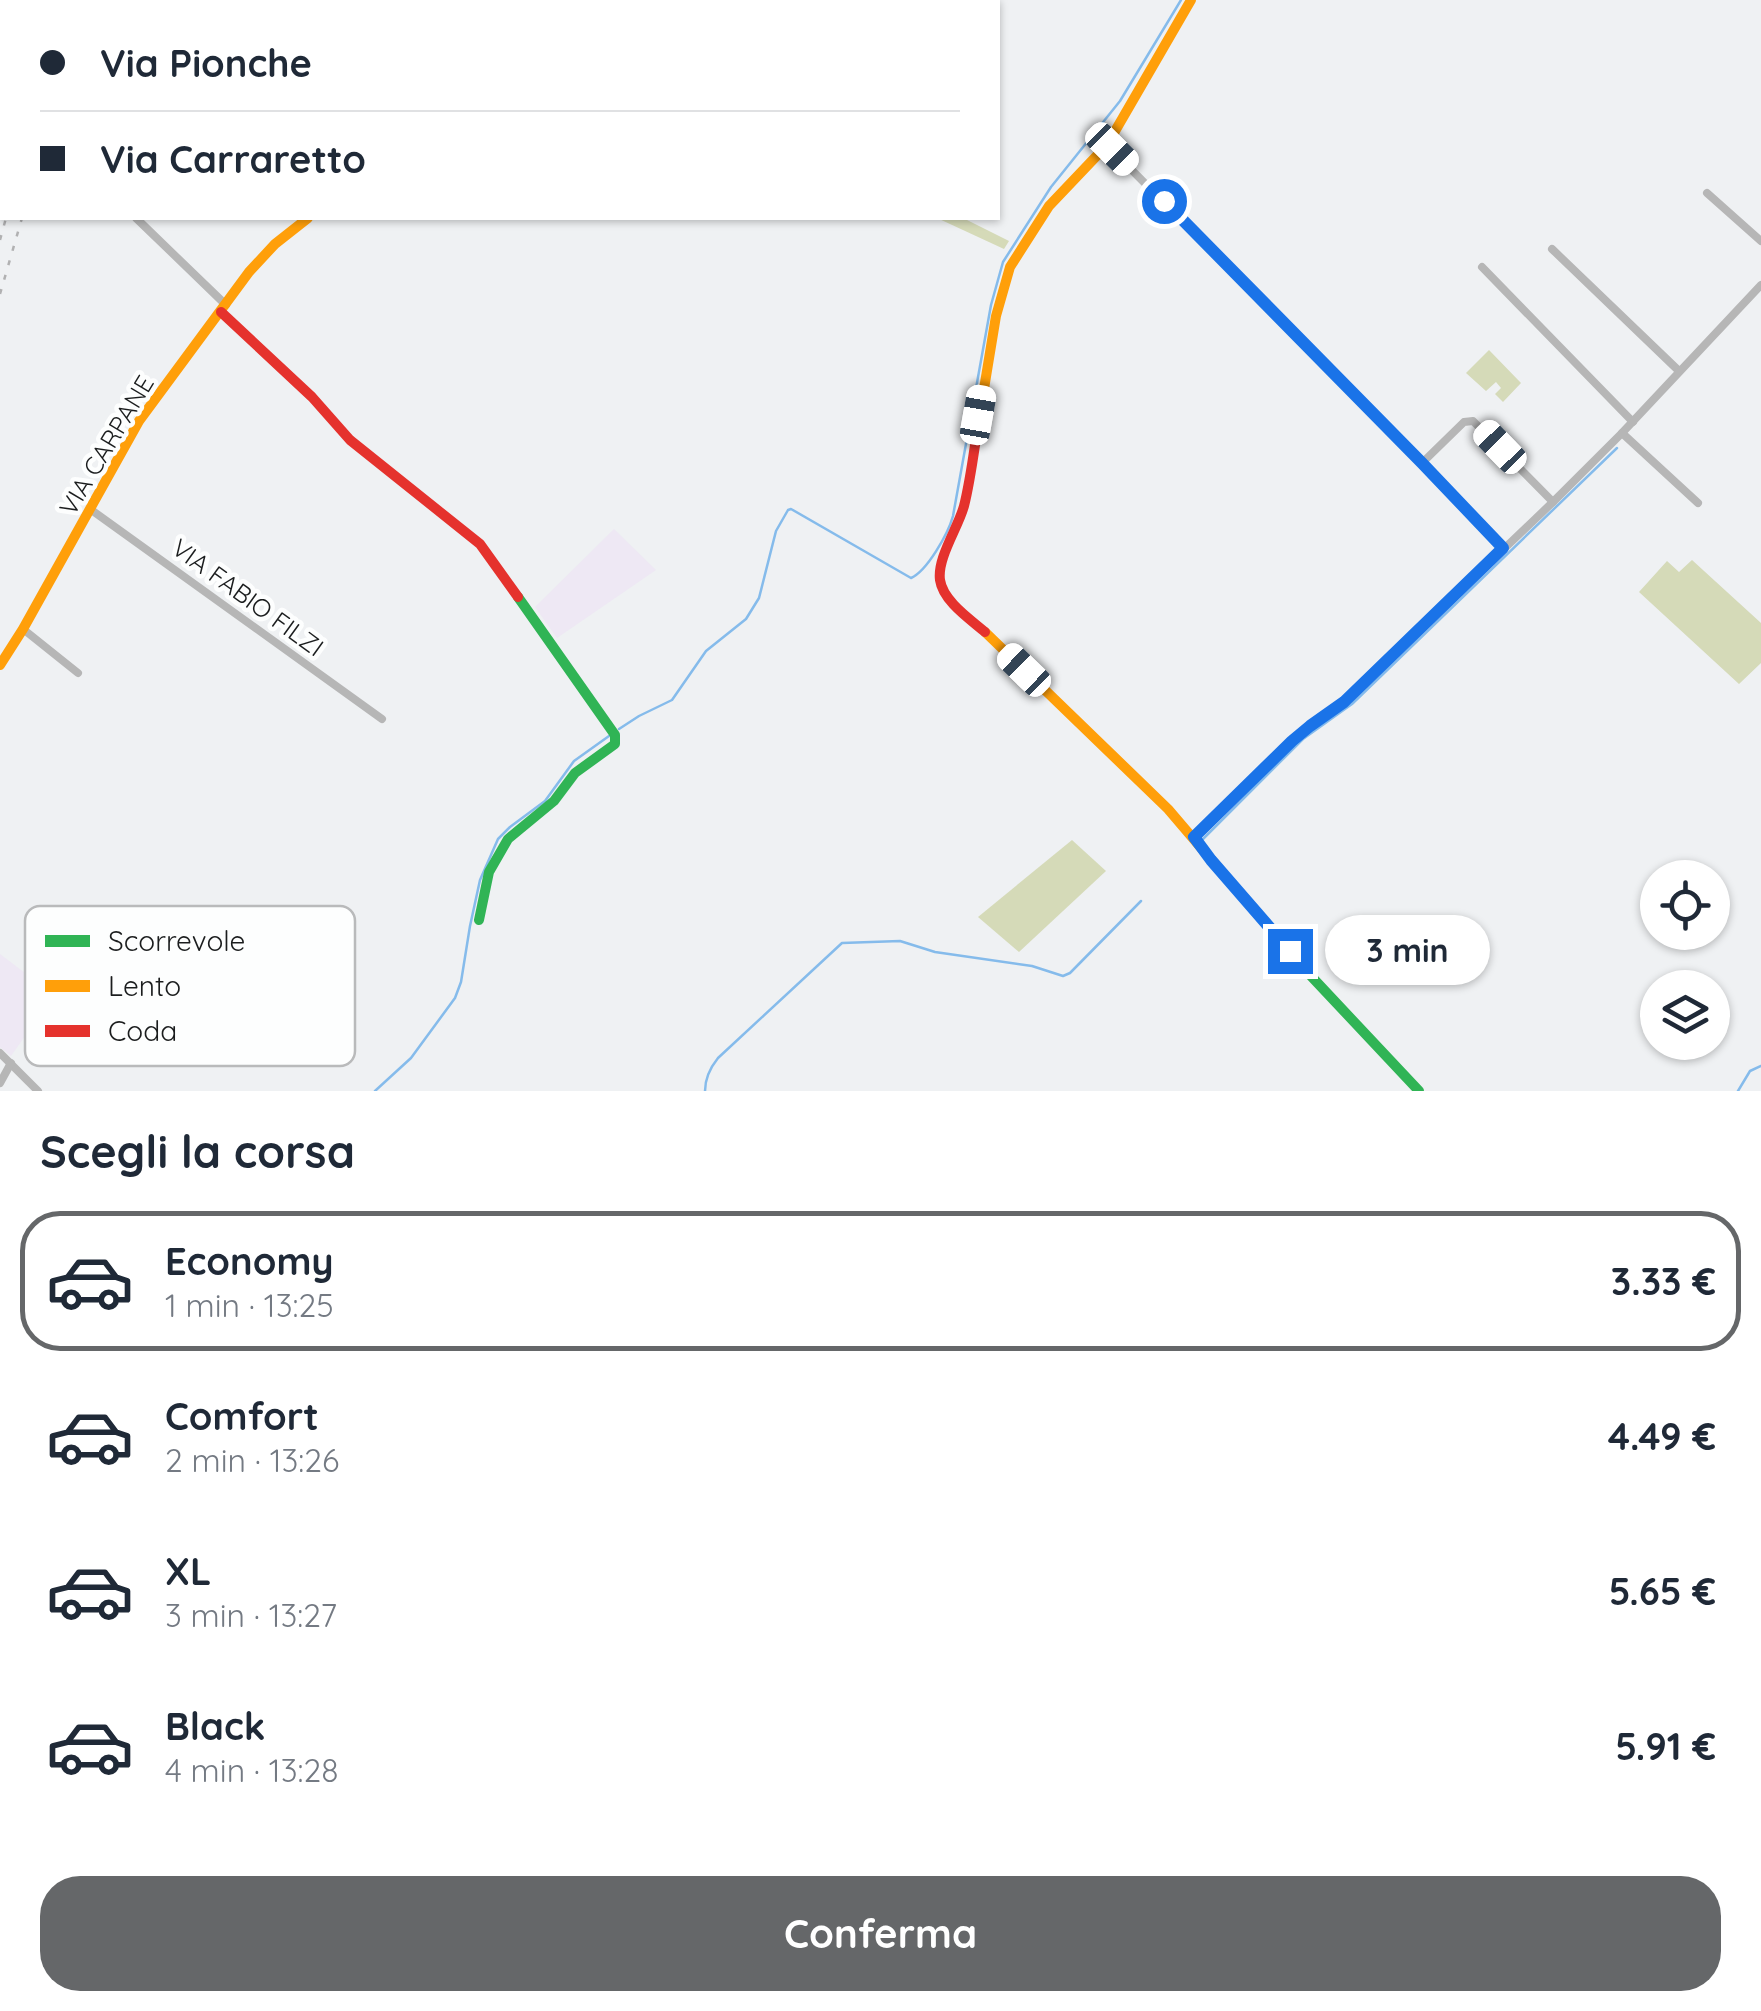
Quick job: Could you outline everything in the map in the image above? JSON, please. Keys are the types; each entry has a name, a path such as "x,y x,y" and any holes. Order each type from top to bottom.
{"street":[{"path":"1191,0 1106,144 1049,206 1010,267 996,316 961,516 942,564 940,582 952,601 1196,840 1311,976 1419,1091"},
{"path":"1106,144 1503,548"},
{"path":"1707,192 1761,241"},
{"path":"138,220 350,440 480,544 615,735 615,744 575,773 554,801 508,839 492,863 479,920"},
{"name":"VIA CARPANE","path":"0,665 139,421 249,272 306,220"},
{"path":"1552,249 1680,372"},
{"path":"1482,267 1633,422"},
{"path":"1196,840 1292,741 1356,691 1553,502 1761,285"},
{"path":"1422,463 1464,422 1473,421 1553,502"},
{"path":"1622,433 1698,504"},
{"name":"VIA FABIO FILZI","path":"90,508 382,719"},
{"path":"23,629 78,673"},
{"path":"0,1053 38,1091"},
{"path":"0,1083 11,1063"}],"shaded area":[{"path":"614,529 656,570 557,638 535,607"},
{"path":"0,954 25,973 25,1036 11,1056 0,1047"}],"green space":[{"path":"941,220 967,220 1009,241 1004,249"},
{"path":"1489,350 1521,383 1503,402 1495,394 1501,388 1496,382 1486,391 1466,373"},
{"path":"1692,560 1761,623 1761,663 1739,684 1639,592 1667,561 1679,572"},
{"path":"1072,840 1106,871 1019,952 978,917"}],"waterway":[{"path":"619,729 672,700 706,651 746,619 759,598 776,531 788,510 911,578 930,560 953,516 991,305 1003,262 1051,187 1120,101 1181,0"},
{"path":"1203,839 1303,739 1352,704 1617,448"},
{"path":"375,1091 411,1058 455,998 480,880 498,839 545,801 574,761 609,736"},
{"path":"705,1091 708,1073 718,1058 842,943 900,941 935,952 1032,966 1063,976 1141,901"},
{"path":"1738,1091 1750,1071 1761,1066"}],"railway":[{"path":"0,240 5,220"},
{"path":"0,294 21,220"}],"traffic: fast":[{"path":"479,920 489,872 508,839 554,801 575,773 615,744 615,735 518,597"},
{"path":"1243,897 1419,1091"}],"traffic: slow":[{"path":"981,407 996,316 1010,267 1049,206 1107,145 1191,0"},
{"path":"0,665 139,421 249,272 305,220"},
{"path":"985,632 1168,809 1243,897"}],"traffic: jam":[{"path":"221,312 312,397 350,440 480,544 518,597"},
{"path":"981,407 964,506 945,553 940,580 952,602 985,632"}],"route":[{"path":"1164,201 1503,548 1344,702 1292,741 1194,837 1290,951"}]}
